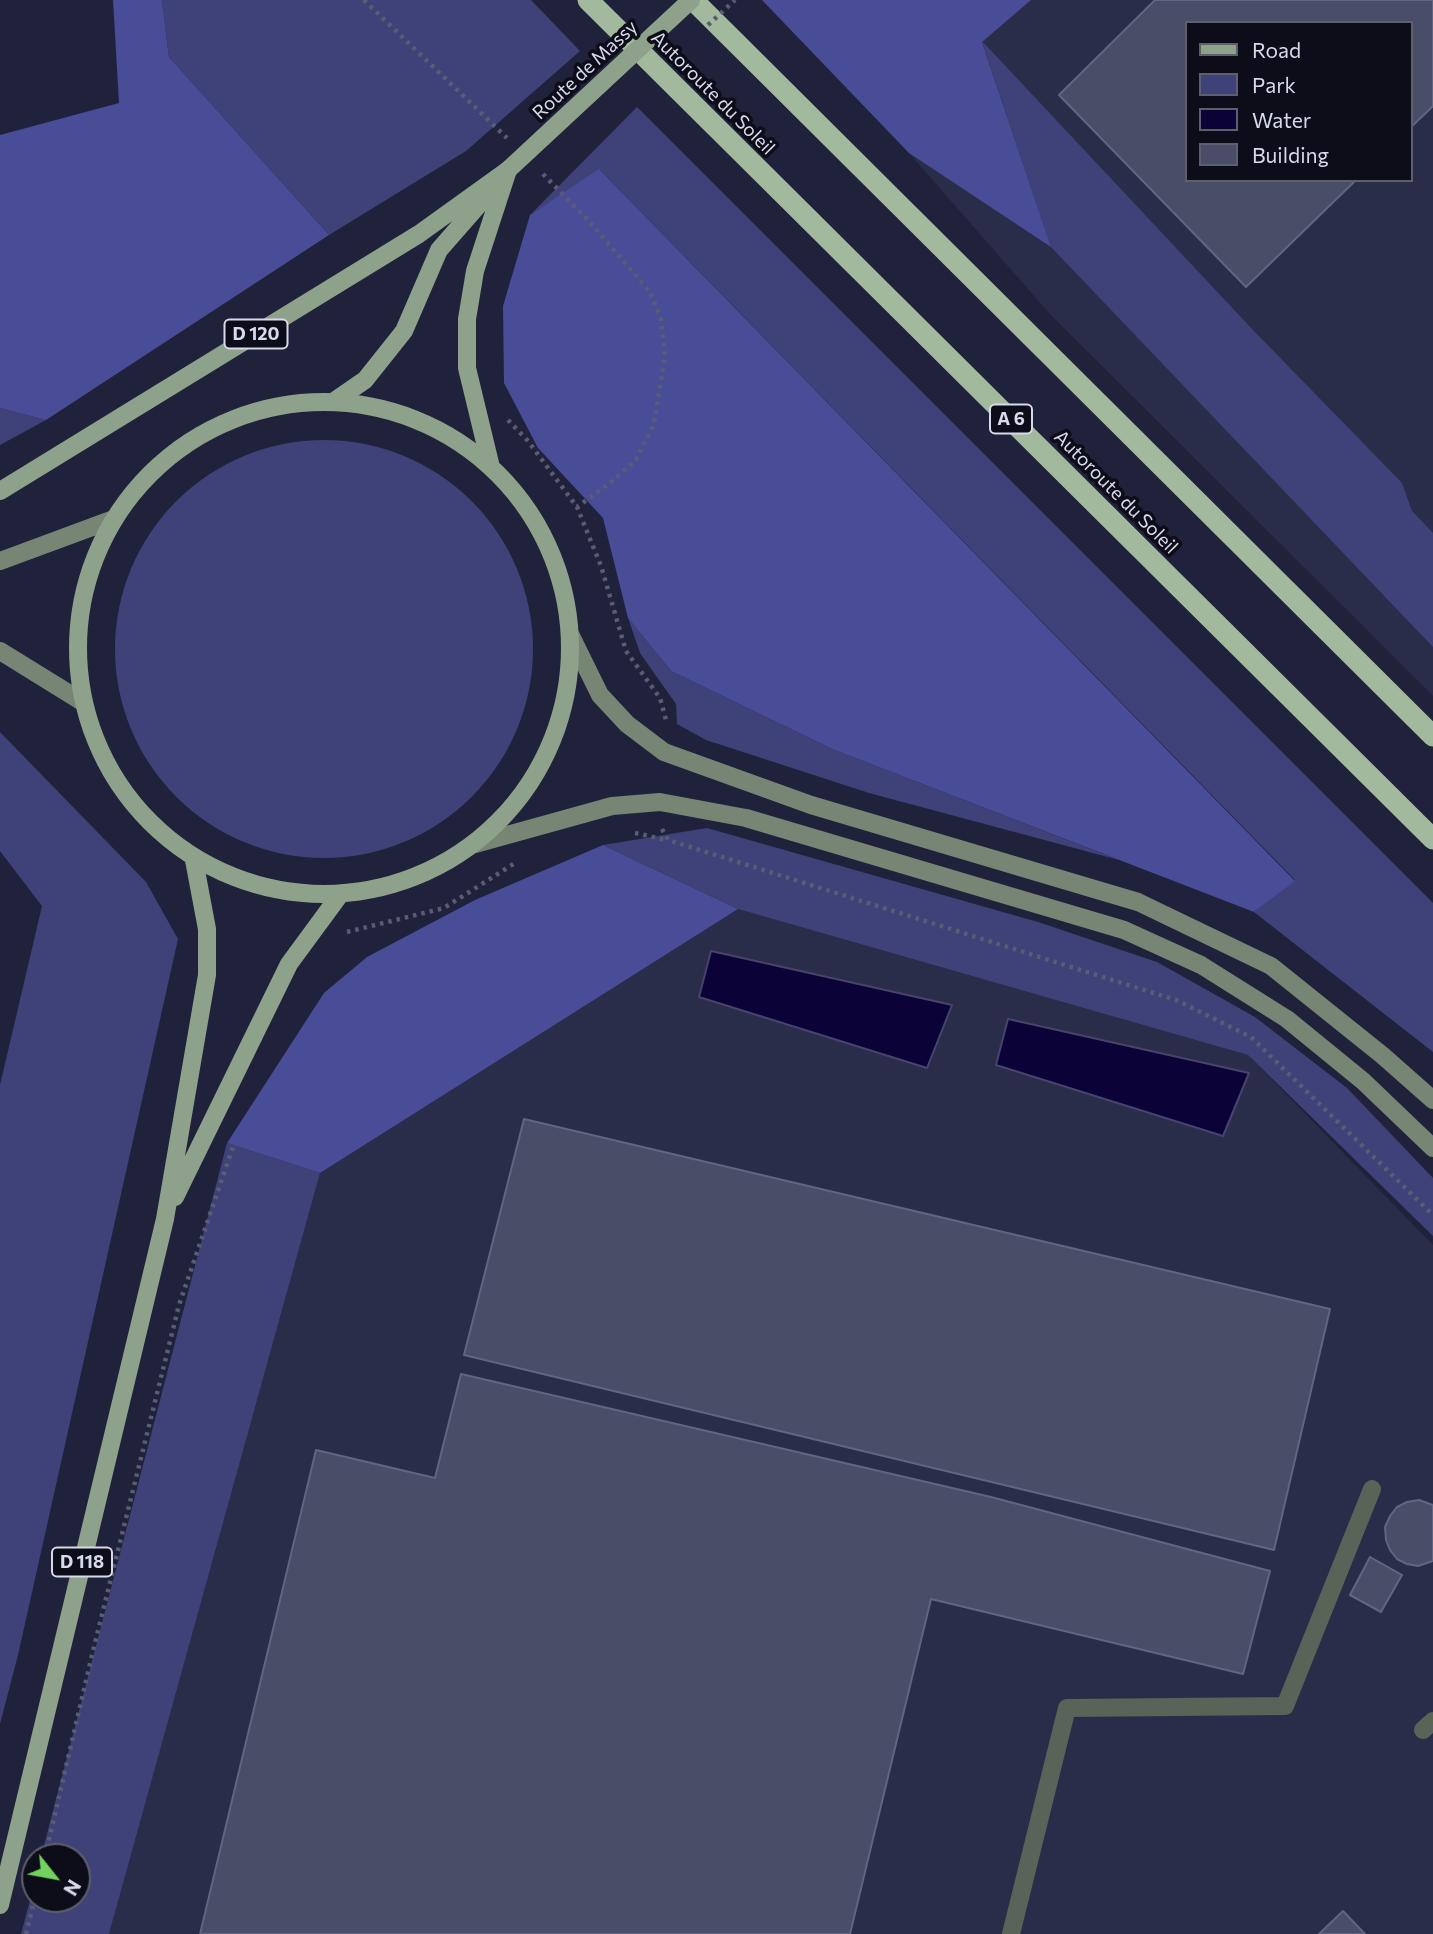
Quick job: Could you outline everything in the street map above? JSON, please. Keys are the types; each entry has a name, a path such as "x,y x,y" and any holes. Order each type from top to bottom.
{"highway":[{"name":"Autoroute du Soleil","path":"588,0 1433,839"},
{"path":"692,0 1433,736"}],"main road":[{"name":"Route de Massy","path":"336,400 365,380 404,331 439,250 508,170 692,0"},
{"name":"Route de Massy","path":"490,463 467,368 467,319 475,271 508,170"},
{"name":"D 120","path":"0,491 419,234 508,170"},
{"path":"475,844 518,802 549,752 567,695 571,636 560,572 532,513 490,463 419,418 336,400 270,406 208,429 153,468 111,520 86,577 76,639 81,701 104,764 143,818 194,860 264,889 339,895 411,880 475,844 612,806 660,802 746,818 1124,930 1201,965 1287,1019 1363,1081 1433,1148"},
{"path":"0,561 111,520"},
{"path":"571,636 600,695 627,724 664,752 811,805 1138,902 1271,967 1382,1055 1433,1100"},
{"path":"0,651 81,701"},
{"name":"D 118","path":"0,1905 165,1219 207,975 207,929 194,860"},
{"name":"D 118","path":"165,1219 289,964 339,895"}],"lane":[{"path":"1012,1934 1067,1708 1285,1706 1372,1489"}],"path":[{"path":"364,0 510,141"},
{"path":"539,170 588,219 650,292 662,319 665,355 654,424 636,460 577,507"},
{"path":"503,415 528,441 577,507 601,566 626,651 660,698 666,716"},
{"path":"659,823 668,840"},
{"path":"624,830 668,840 1176,1000 1251,1037 1433,1215"},
{"path":"343,933 444,908 519,860"},
{"path":"47,1843 179,1305 236,1138"},
{"path":"26,1934 31,1913"}],"shaded area":[{"path":"113,0 162,0 169,57 329,235 46,420 0,408 0,135 119,103"},
{"path":"762,0 1433,0 1433,696 1050,314 909,153"},
{"path":"762,0 1031,0 982,42 1051,247 909,153"},
{"path":"599,169 1295,881 1254,912 832,749 671,671 628,618 603,518 538,448 504,383 503,306 530,215"},
{"path":"603,845 738,909 320,1173 227,1143 324,993 367,957 475,900"},
{"path":"738,909 1248,1055 1433,1245 1433,1934 109,1934 320,1173"}],"green space":[{"path":"162,0 531,0 580,51 466,151 329,235 169,57"},
{"path":"982,41 1252,329 1402,483 1412,511 1433,533 1433,647 1051,247"},
{"path":"637,107 1433,903 1433,1052 1254,912 1295,880 600,170 530,215"},
{"path":"0,408 46,420 0,445"},
{"path":"324,440 365,444 404,456 440,475 472,501 498,533 517,569 529,608 533,649 529,690 517,729 498,765 472,797 440,823 404,842 365,854 324,858 283,854 244,842 208,823 176,797 150,765 131,729 119,690 115,649 119,608 131,569 150,533 176,501 208,475 244,456 283,444"},
{"path":"628,618 671,671 832,749 1119,860 869,793 706,740 677,724 676,704 640,653"},
{"path":"0,732 146,882 178,939 18,1655 0,1724 0,1085 42,906 0,851"},
{"path":"707,828 1038,922 1157,962 1255,1017 1347,1088 1433,1178 1433,1236 1248,1055 738,909 603,845"},
{"path":"227,1143 320,1173 109,1934 21,1934 27,1913 91,1913 91,1843 45,1843"}],"water":[{"path":"711,951 952,1005 927,1068 699,997"},
{"path":"1008,1019 1249,1073 1223,1136 996,1065"}],"building":[{"path":"1155,0 1433,0 1433,106 1412,126 1412,21 1184,21 1184,182 1354,182 1246,287 1059,95"},
{"path":"524,1119 1330,1309 1274,1550 464,1355"},
{"path":"461,1374 991,1497 1270,1571 1243,1674 931,1599 850,1934 200,1934 316,1450 435,1478"},
{"path":"1419,1500 1433,1505 1433,1561 1418,1566 1397,1559 1386,1540 1385,1527 1397,1507"},
{"path":"1370,1557 1402,1575 1381,1612 1350,1595"},
{"path":"1343,1911 1365,1934 1319,1934"}]}
